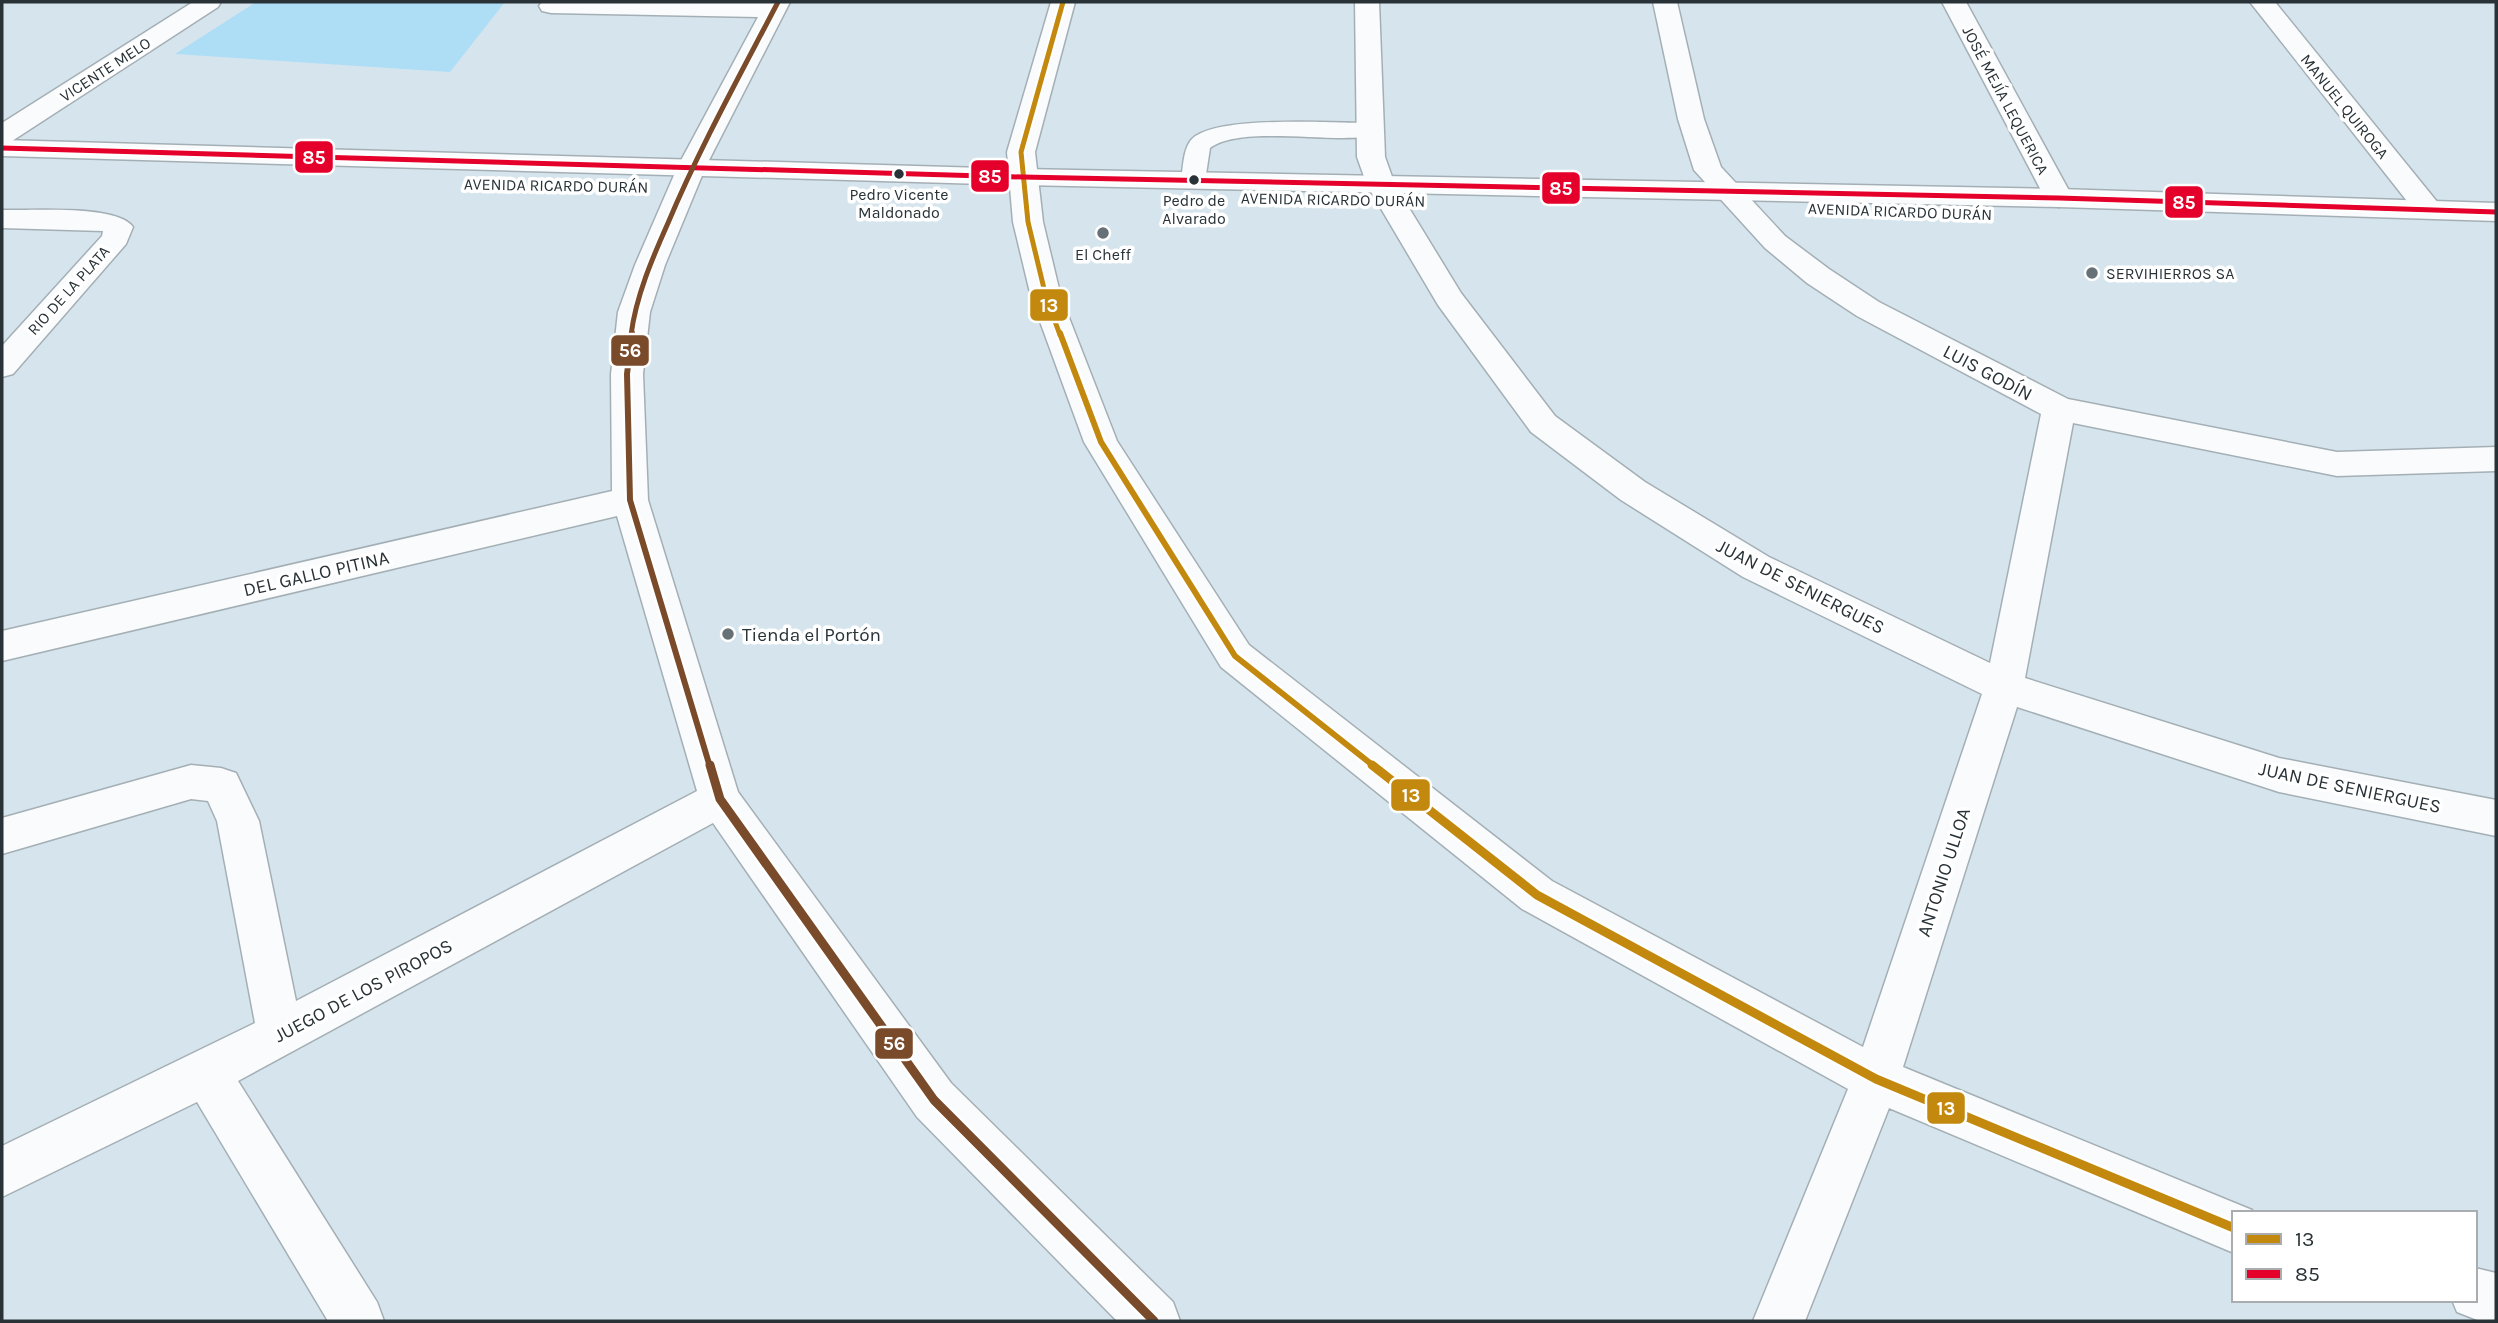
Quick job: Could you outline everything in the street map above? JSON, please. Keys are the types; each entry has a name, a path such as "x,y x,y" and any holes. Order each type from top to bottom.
{"street":[{"name":"VICENTE MELO","path":"2,135 209,2"},
{"path":"1063,2 1021,152 1023,186 1046,297 1101,442 1235,656 1537,895 1876,1079 2232,1226"},
{"name":"JUAN DE SENIERGUES","path":"1367,2 1371,157 1386,192 1449,298 1543,424 1633,491 1756,567 2004,687 2279,775 2496,818"},
{"name":"LUIS GODÍN","path":"1665,2 1691,119 1725,189 1797,259 1868,309 2059,409 2337,464 2496,459"},
{"name":"JOSÉ MEJÍA LEQUERICA","path":"1954,2 2059,198"},
{"name":"MANUEL QUIROGA","path":"2262,2 2428,209"},
{"path":"551,6 776,6 687,177 650,265 634,312 626,374 631,500 720,799 934,1100 1154,1321"},
{"name":"AVENIDA RICARDO DURÁN","path":"2,148 687,177 1023,186 1386,192 1725,189 2496,212"},
{"name":"AVENIDA RICARDO DURÁN","path":"2,173 687,177"},
{"name":"AVENIDA RICARDO DURÁN","path":"1023,186 1193,181 1386,192"},
{"name":"AVENIDA RICARDO DURÁN","path":"1725,189 2496,232"},
{"name":"RIO DE LA PLATA","path":"2,219 100,221 118,227 116,238 2,366"},
{"name":"ANTONIO ULLOA","path":"1779,1321 1876,1079 2004,687 2059,409"},
{"name":"DEL GALLO PITINA","path":"2,646 631,500"},
{"path":"2,836 191,782 221,785 238,821 281,1034"},
{"name":"JUEGO DE LOS PIROPOS","path":"2,1172 206,1073 720,799"},
{"path":"206,1073 358,1321"},
{"path":"2477,1294 2496,1299"}],"lane":[{"path":"1193,181 1199,145 1211,136 1243,131 1370,130"}],"shaded area":[{"path":"256,2 505,2 450,72 175,54"}],"transit line":[{"name":"56","path":"778,2 692,166 650,265 634,312 627,374 630,500 720,799 934,1100 1154,1321"},
{"name":"13","path":"1063,2 1021,152 1028,222 1046,297 1101,442 1235,656 1537,895 1876,1079 2232,1227"},
{"name":"85","path":"2,148 1022,177 2059,198 2496,212"}],"place":[{"name":"Pedro Vicente Maldonado","path":"899,174"},
{"name":"Pedro de Alvarado","path":"1194,180"},
{"name":"El Cheff","path":"1103,233"},
{"name":"SERVIHIERROS SA","path":"2092,273"},
{"name":"Tienda el Portón","path":"728,634"}]}
